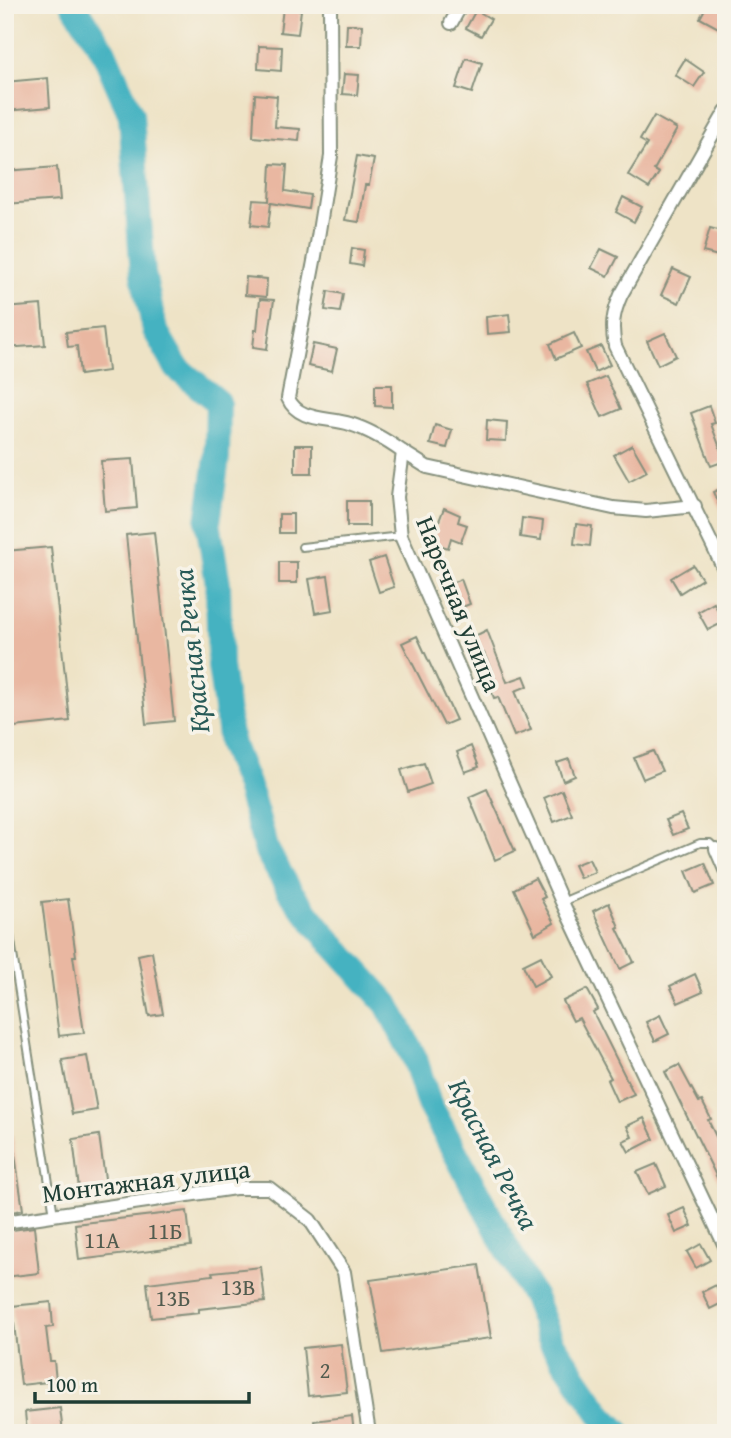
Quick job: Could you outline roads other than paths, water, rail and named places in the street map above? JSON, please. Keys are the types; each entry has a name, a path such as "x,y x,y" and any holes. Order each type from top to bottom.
{"street":[{"path":"330,5 331,156 288,398 291,406 305,415 349,424 380,436 427,467 467,478 613,508 646,511 695,506"},
{"path":"451,23 461,5"},
{"path":"726,111 621,295 612,318 615,346 726,573"},
{"name":"Наречная улица","path":"403,452 397,496 401,536 562,902 726,1248"},
{"path":"716,849 726,872"},
{"name":"Монтажная улица","path":"5,1223 235,1188 269,1188 310,1220 344,1272 369,1433"}],"lane":[{"path":"302,547 401,536"},
{"path":"562,902 701,843 710,843 716,849"},
{"path":"5,903 54,1215"}],"waterway":[{"name":"Красная Речка","path":"74,5 103,50 131,115 143,274 155,330 177,368 218,402 217,458 208,522 218,584 220,666 231,743 247,784 267,851 291,893 387,1004 415,1059 429,1104 535,1300 552,1343 602,1416 619,1433"}]}
